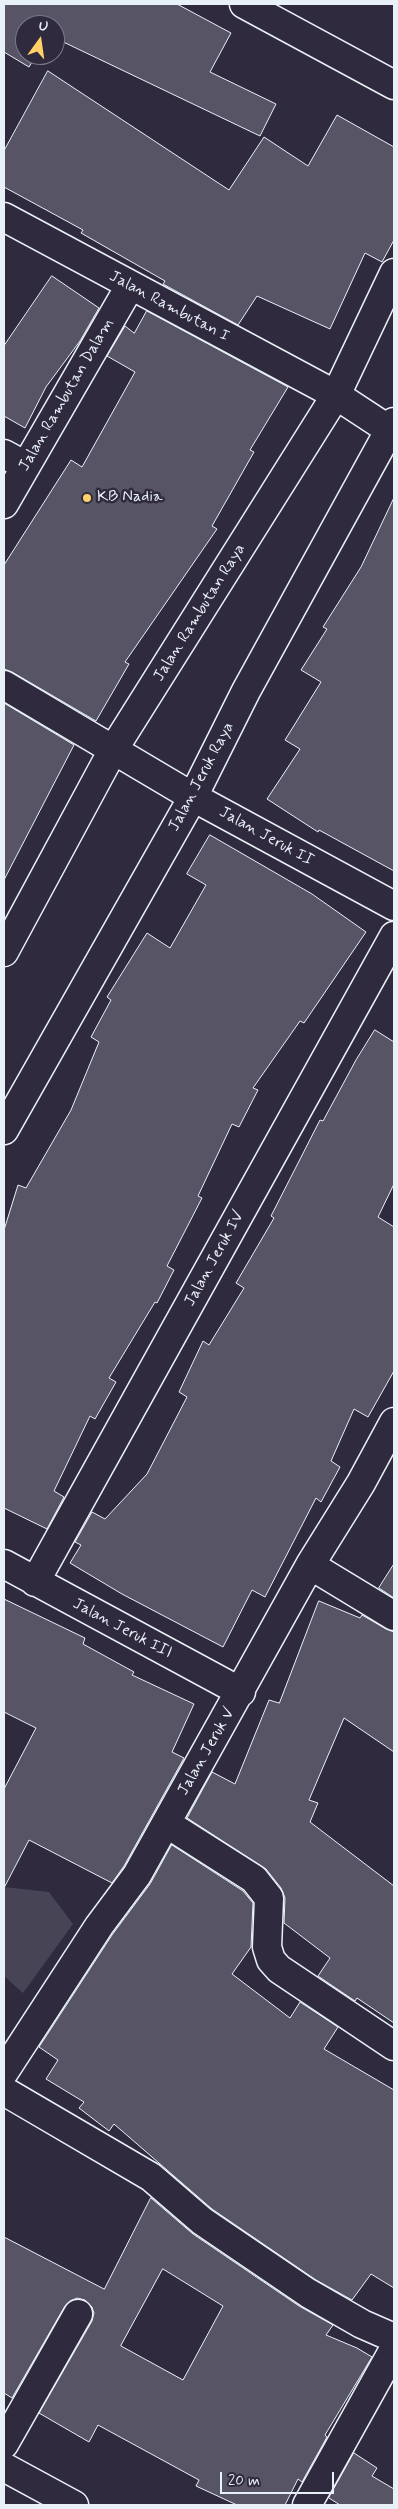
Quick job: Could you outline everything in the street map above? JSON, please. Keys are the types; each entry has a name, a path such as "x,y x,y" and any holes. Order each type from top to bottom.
{"street":[{"path":"244,4 394,85"},
{"name":"Jalan Rambutan I","path":"4,217 336,395 393,428"},
{"name":"Jalan Rambutan Raya","path":"4,952 113,750 336,395 394,273"},
{"name":"Jalan Rambutan Dalam","path":"4,504 15,460 130,286"},
{"name":"Jalan Jeruk Raya","path":"4,1130 193,797 246,691 393,428"},
{"name":"Jalan Jeruk II","path":"4,685 193,797 394,906"},
{"name":"Jalan Jeruk IV","path":"35,1582 394,936"},
{"name":"Jalan Jeruk V","path":"4,2072 99,1926 126,1893 241,1692 310,1565 361,1483 394,1422"},
{"name":"Jalan Jeruk III","path":"4,1564 241,1692"},
{"path":"310,1565 394,1616"},
{"path":"166,1823 254,1879 264,1890 269,1898 267,1947 271,1960 275,1965 394,2046"},
{"path":"4,2091 151,2177 202,2222 308,2293 362,2324 394,2338"},
{"path":"4,2444 78,2314"},
{"path":"307,2505 394,2349"},
{"path":"4,2467 74,2505"}],"shaded area":[{"path":"4,1887 49,1892 73,1924 23,1993 4,1976"}],"building":[{"path":"4,4 177,4 231,33 210,72 276,104 260,136 65,43 65,15 15,15 15,59 4,52"},
{"path":"48,71 229,190 264,137 308,166 337,115 394,147 394,240 382,262 365,253 330,329 257,296 238,325 163,284 165,281 81,233 83,230 4,187 4,151"},
{"path":"52,276 99,308 80,341 46,387 25,428 4,416 4,346"},
{"path":"147,311 288,387 250,450 254,452 212,526 217,529 125,662 129,664 96,721 4,669 4,565 71,460 82,467 135,372 107,356 125,326 134,333"},
{"path":"394,498 394,871 319,830 318,832 267,799 300,749 285,740 321,682 301,670 327,629 323,627 361,567"},
{"path":"4,703 74,745 4,880"},
{"path":"210,835 312,894 366,932 304,1023 300,1021 253,1088 258,1090 239,1127 232,1124 198,1196 202,1198 167,1266 174,1270 157,1303 155,1302 109,1378 116,1382 95,1419 90,1416 54,1491 64,1497 47,1529 4,1508 4,1230 18,1185 26,1188 71,1110 99,1042 91,1037 111,1000 107,997 147,933 170,948 206,885 187,874"},
{"path":"375,1030 394,1042 394,1184 378,1217 394,1227 394,1371 368,1417 354,1409 331,1461 340,1467 321,1502 316,1498 265,1597 252,1590 223,1647 122,1594 70,1563 81,1545 75,1542 92,1512 105,1519 147,1474 187,1397 179,1392 203,1341 209,1345 244,1288 236,1283 274,1218 271,1216 320,1120 323,1121 356,1060"},
{"path":"394,1564 394,1598 379,1588"},
{"path":"4,1599 85,1638 83,1644 134,1672 132,1675 194,1704 172,1752 184,1758 124,1866 112,1883 29,1840 4,1888 4,1789 36,1728 4,1712"},
{"path":"319,1601 360,1618 362,1615 394,1632 394,1752 344,1718 309,1800 318,1803 310,1822 394,1886 394,2023 357,1998 355,2001 318,1976 330,1958 284,1923 285,1898 281,1888 266,1869 187,1818 212,1772 235,1784 269,1700 279,1703"},
{"path":"172,1845 243,1891 253,1903 251,1947 232,1974 290,2018 300,2002 338,2027 324,2049 394,2090 394,2288 371,2274 352,2300 316,2280 212,2209 114,2124 109,2131 79,2108 84,2102 46,2079 58,2060 39,2047 112,1935 150,1884"},
{"path":"151,2198 193,2234 299,2306 333,2325 326,2335 357,2348 372,2357 325,2435 327,2437 302,2482 298,2479 285,2505 237,2505 196,2486 199,2480 98,2425 89,2442 39,2413 92,2321 94,2313 92,2307 85,2300 77,2298 65,2306 12,2398 4,2393 4,2237 104,2289","holes":["163,2269 223,2306 183,2380 121,2346"]},
{"path":"354,2453 377,2468 372,2476 394,2489 394,2505 340,2505 329,2498"}],"place":[{"name":"KB Nadia","path":"87,498"}]}
